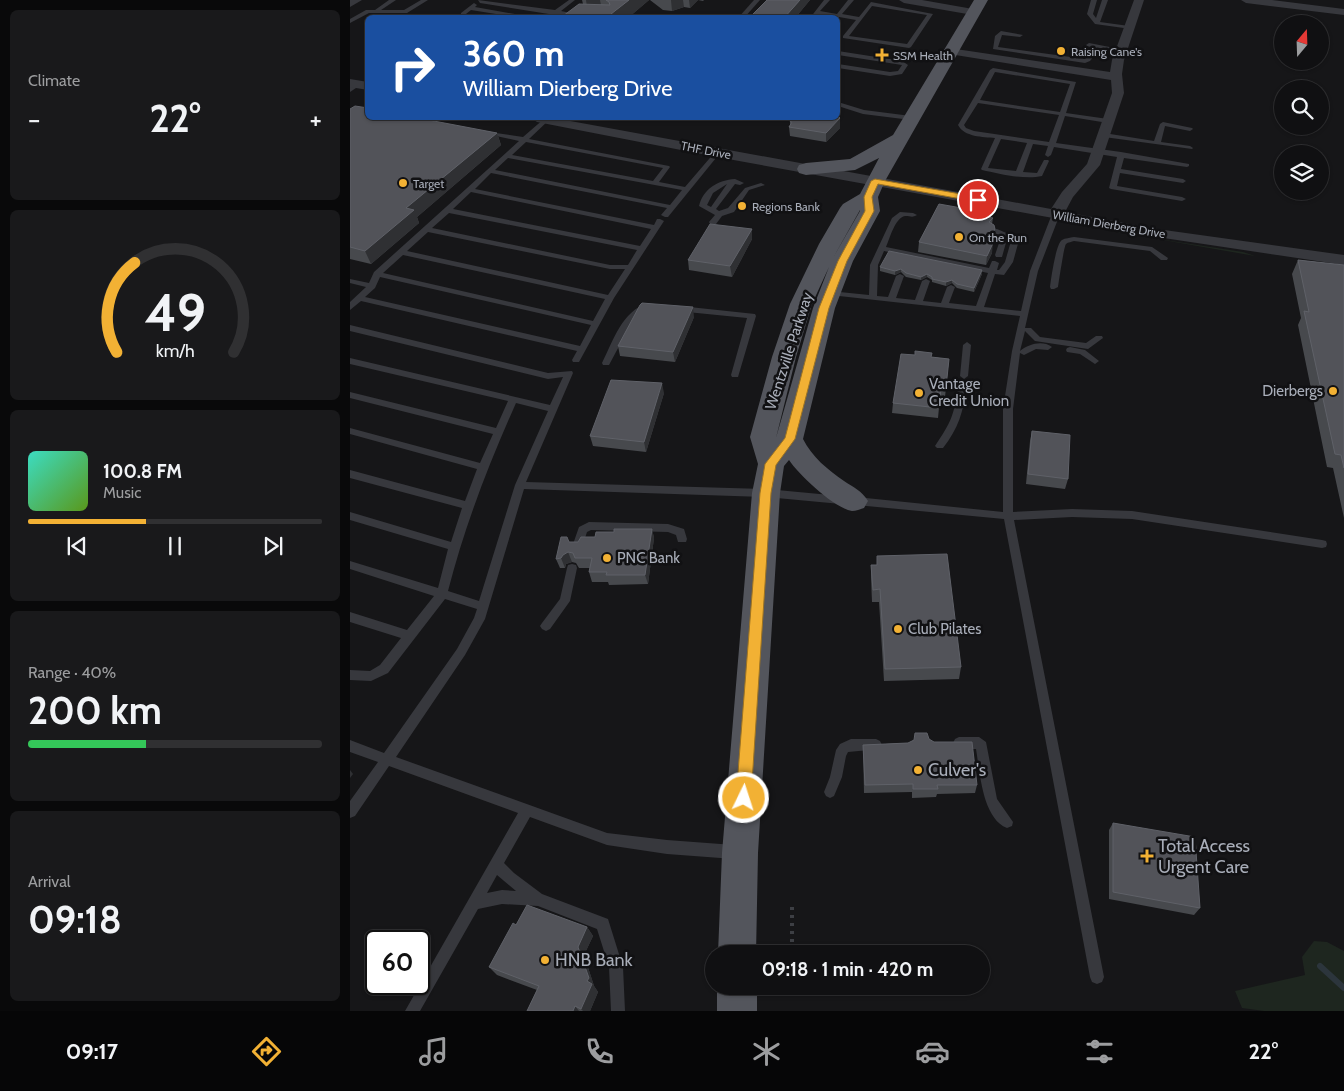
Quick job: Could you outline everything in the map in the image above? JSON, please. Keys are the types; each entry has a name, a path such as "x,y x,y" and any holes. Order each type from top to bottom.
{"main road":[{"name":"Wentzville Parkway","path":"737,945 740,853 768,478 763,437 784,356 801,304 829,244 850,208 872,189 911,118 977,6"},
{"path":"806,169 855,164 900,138"},
{"name":"Wentzville Parkway","path":"768,478 790,439 824,308 842,261 870,211 872,189"},
{"path":"790,439 794,448 808,467 825,482 854,501"},
{"path":"737,995 737,1011"}],"street":[{"path":"350,3 355,0"},
{"path":"904,0 977,6"},
{"path":"928,0 977,6"},
{"path":"1056,214 1067,195 1093,165 1118,94 1118,60 1139,0"},
{"path":"1246,0 1344,12"},
{"path":"950,51 1117,77"},
{"name":"THF Drive","path":"552,120 806,169 872,189"},
{"name":"William Dierberg Drive","path":"872,189 1056,214 1199,240 1344,260"}],"lane":[{"path":"376,10 393,0"},
{"path":"350,21 368,11 400,13 425,0"},
{"path":"464,15 481,0 576,15"},
{"path":"554,15 572,0"},
{"path":"743,15 757,0"},
{"path":"814,15 827,0"},
{"path":"839,15 851,0"},
{"path":"1094,0 1090,14 1097,23 1129,28"},
{"path":"1097,23 1105,0"},
{"path":"872,4 930,14 909,46 845,37 860,19 872,4"},
{"path":"470,8 516,15"},
{"path":"816,12 829,15"},
{"path":"840,17 860,19"},
{"path":"1020,35 1002,33 998,36 994,48 1085,61 1088,60 1099,46"},
{"path":"1088,45 1122,50"},
{"path":"840,53 905,65 900,73 890,74 840,66"},
{"path":"999,137 984,169 1018,175 1040,175 1047,158 1050,145 1061,114 1074,83 993,70 961,125 963,129 972,133 999,137 1050,145 1098,152 1121,154 1187,165"},
{"path":"976,101 1108,121"},
{"path":"840,105 863,112 911,118"},
{"path":"350,307 372,286 377,274 524,140 540,120"},
{"path":"1157,142 1162,124 1190,128"},
{"path":"478,131 667,167 655,184"},
{"path":"1104,134 1190,148"},
{"path":"1018,175 1031,142"},
{"path":"576,360 610,298 641,248 660,221 717,153"},
{"path":"1121,154 1113,188 1182,199"},
{"path":"507,156 686,189"},
{"path":"1117,170 1183,180"},
{"path":"490,171 672,207"},
{"path":"719,214 703,206 703,202 717,185 727,180 761,185"},
{"path":"719,214 712,210 733,182 761,185"},
{"path":"713,222 719,214 731,210 747,189 761,185"},
{"path":"470,190 660,221"},
{"path":"447,210 641,248"},
{"path":"873,298 874,265 896,218 903,214 913,215"},
{"path":"1056,214 1034,271 1023,314 1008,409 1008,516 1097,977"},
{"path":"426,229 610,267 629,267"},
{"path":"882,248 907,256 960,267 993,267 1002,272 1014,250 1014,240 994,231"},
{"path":"999,255 1004,235"},
{"path":"1054,288 1056,264 1060,259 1062,244 1065,241 1074,239 1152,249 1164,258"},
{"path":"401,252 610,298"},
{"path":"979,310 993,267"},
{"path":"377,274 596,324"},
{"path":"892,300 900,276"},
{"path":"350,281 372,286"},
{"path":"918,303 926,281"},
{"path":"944,306 951,287"},
{"path":"830,293 1023,314"},
{"path":"359,298 582,348"},
{"path":"606,363 632,315 641,308 656,307"},
{"path":"674,308 752,316 735,375"},
{"path":"350,328 548,376 569,373 520,485 479,619 460,652 350,812"},
{"path":"1028,330 1038,339 1088,346 1098,338"},
{"path":"964,376 967,345"},
{"path":"1024,352 1035,346 1082,352 1095,361"},
{"path":"350,361 553,409"},
{"path":"940,446 949,435 959,415 962,387"},
{"path":"350,395 499,432"},
{"path":"350,675 371,676 384,669 442,594 454,547 468,506 483,467 513,401"},
{"path":"350,431 483,467"},
{"path":"350,474 468,506"},
{"path":"520,485 768,478 854,501 1008,516 1072,512 1132,515 1322,544"},
{"path":"350,516 454,547"},
{"path":"577,547 582,530 589,526 668,528 680,532 682,538"},
{"path":"350,565 482,606"},
{"path":"546,626 565,601 572,568"},
{"path":"350,617 410,636"},
{"path":"942,743 979,743 982,746 991,802 1007,822"},
{"path":"830,792 836,777 840,754 844,748 852,745 889,744"},
{"path":"350,746 607,839 667,847 740,853"},
{"path":"412,1011 527,810"},
{"path":"496,865 538,899 604,924 616,967 618,1011"},
{"path":"474,903 502,897 538,899"}],"path":[{"path":"792,907 792,945"}],"shaded area":[{"path":"1083,226 1099,227 1141,236"},
{"path":"1154,238 1243,252 1255,256"},
{"path":"1314,941 1327,942 1344,951 1344,1011 1264,1011 1242,1008 1235,991 1305,975 1302,957"}],"building":[{"path":"606,0 629,0 611,14 616,15 564,15 579,4 610,5"},
{"path":"767,0 800,0 787,15 752,15"},
{"name":"Target","path":"355,106 365,108 365,120 429,120 497,133 406,208 414,210 365,251 350,247 350,109"},
{"path":"792,120 838,120 826,133 789,127 792,122 790,122"},
{"path":"939,204 990,213 988,217 993,218 989,222 994,225 995,229 988,242 993,243 987,256 919,242"},
{"path":"710,224 752,229 730,266 688,260"},
{"path":"889,251 982,270 974,288 957,284 952,280 946,282 932,279 927,274 921,277 906,273 901,269 895,271 880,267"},
{"path":"1298,260 1344,265 1344,468 1341,455 1335,454 1304,311 1309,312"},
{"path":"642,303 693,307 673,352 618,346"},
{"name":"Vantage Credit Union","path":"915,351 932,353 931,357 949,359 946,387 941,387 939,408 893,403 901,354 915,355"},
{"path":"611,380 662,383 644,442 590,436"},
{"path":"1032,431 1070,435 1068,479 1028,474"},
{"name":"PNC Bank","path":"614,529 652,529 645,575 606,575 607,572 589,572 592,558 575,558 573,553 568,552 561,558 556,559 561,537 567,537 569,542 578,542 581,537 595,537 596,532 614,532"},
{"path":"947,554 961,667 885,669 880,589 873,590 871,565 877,565 877,556"},
{"name":"Culver's","path":"915,733 927,733 929,739 934,742 972,742 977,785 937,785 938,789 913,789 913,784 865,785 863,745 908,743 914,740"},
{"path":"1113,823 1195,837 1200,908 1113,892"},
{"name":"HNB Bank","path":"527,905 587,927 578,947 589,978 587,981 592,984 581,1009 575,1006 573,1011 527,1011 539,986 489,967 513,923 516,925"}],"waterway":[{"path":"1320,966 1344,988"}],"place":[{"name":"Raising Cane's","path":"1061,51"},
{"name":"SSM Health","path":"882,55"},
{"name":"Target","path":"403,183"},
{"name":"Regions Bank","path":"742,206"},
{"name":"On the Run","path":"959,237"},
{"name":"Dierbergs","path":"1333,391"},
{"name":"Vantage Credit Union","path":"919,393"},
{"name":"PNC Bank","path":"607,558"},
{"name":"Club Pilates","path":"898,629"},
{"name":"Culver's","path":"918,770"},
{"name":"Total Access Urgent Care","path":"1147,856"},
{"name":"HNB Bank","path":"545,960"}],"route":[{"path":"744,798 766,493 771,464 790,439 824,308 842,261 870,211 868,197 875,181 978,200"}]}
